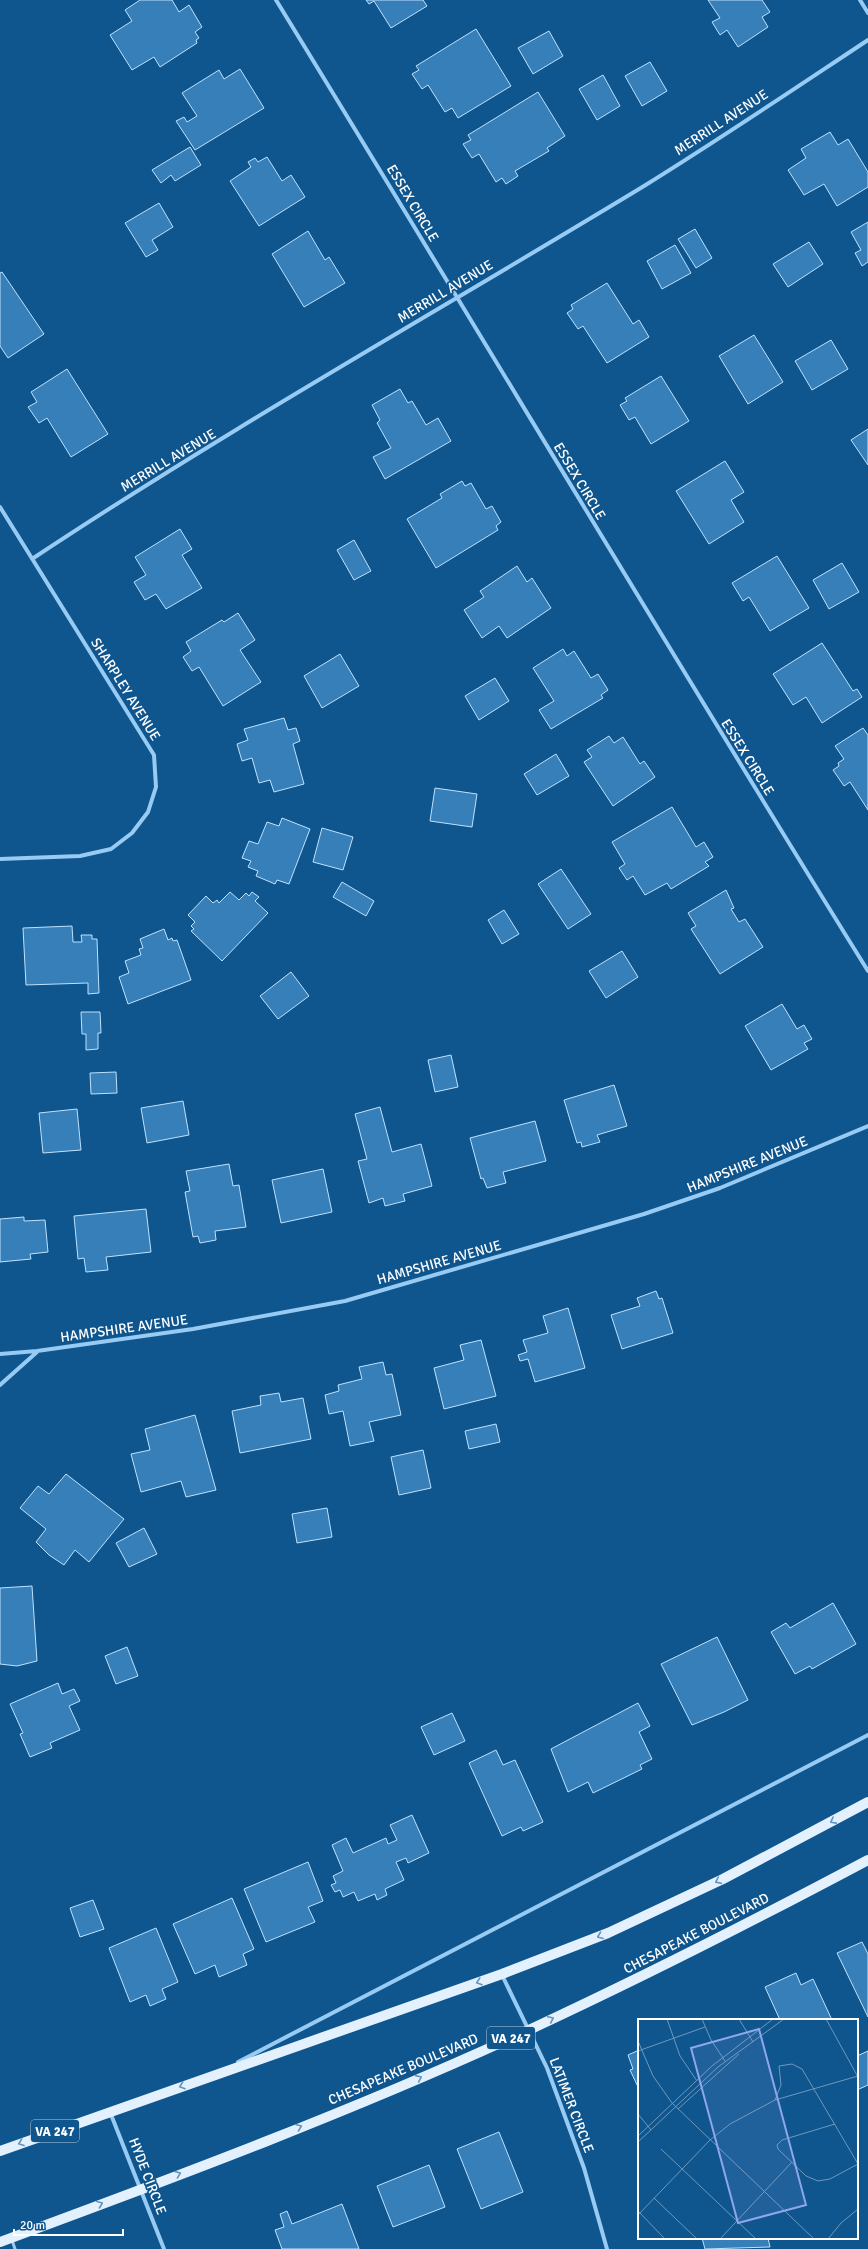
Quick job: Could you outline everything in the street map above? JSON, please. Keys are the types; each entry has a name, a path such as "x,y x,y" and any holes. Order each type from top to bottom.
{"main road":[{"name":"VA 247","path":"0,2151 502,1974 608,1932 723,1879 868,1802"},
{"name":"CHESAPEAKE BOULEVARD","path":"0,2242 360,2104 529,2030 684,1956 868,1860"}],"street":[{"name":"ESSEX CIRCLE","path":"276,0 457,296 672,656 868,971"},
{"path":"860,0 868,13"},
{"name":"MERRILL AVENUE","path":"32,559 129,496 457,296 645,185 868,40"},
{"name":"SHARPLEY AVENUE","path":"0,507 154,755 156,787 148,812 132,833 111,849 80,856 0,859"},
{"name":"HAMPSHIRE AVENUE","path":"0,1354 37,1351 193,1329 345,1301 644,1214 720,1188 868,1126"},
{"path":"0,1385 37,1351"},
{"path":"218,2073 868,1735"},
{"name":"LATIMER CIRCLE","path":"502,1974 547,2068 584,2168 607,2249"},
{"name":"HYDE CIRCLE","path":"110,2111 164,2249"}],"lane":[{"path":"11,2238 14,2249"}],"building":[{"path":"140,0 172,0 179,12 189,5 202,27 195,32 199,38 196,40 197,43 160,67 154,57 132,70 110,35 132,21 125,10"},
{"path":"366,0 423,0 427,6 391,28 374,1 369,4"},
{"path":"708,0 762,0 770,12 762,17 768,27 738,47 727,30 720,35 712,22 720,18"},
{"path":"476,29 511,86 458,118 452,108 445,112 428,85 422,89 412,74 419,70 416,66"},
{"path":"549,31 563,56 533,74 518,48"},
{"path":"650,62 667,91 642,106 625,76"},
{"path":"240,69 264,108 195,150 176,121 184,117 187,122 197,116 182,93 219,70 224,79"},
{"path":"603,75 620,106 597,120 579,89"},
{"path":"538,92 565,136 547,148 549,151 515,171 518,176 506,184 502,178 496,182 479,154 472,158 463,144 471,140 468,135"},
{"path":"830,132 838,145 848,139 868,172 868,187 837,206 824,184 804,195 788,170 806,158 801,149"},
{"path":"190,147 201,165 175,181 171,175 161,183 152,170"},
{"path":"267,157 282,181 291,175 305,197 259,226 230,181 251,167 248,162 255,158 258,162"},
{"path":"159,203 173,227 152,240 158,250 146,257 125,223"},
{"path":"868,222 868,262 862,266 855,253 861,250 851,232"},
{"path":"695,229 712,258 696,268 678,239"},
{"path":"308,231 325,260 329,257 345,283 304,307 272,254"},
{"path":"809,242 823,264 788,287 773,264"},
{"path":"675,245 691,273 662,289 647,261"},
{"path":"2,272 44,334 8,358 0,346 0,273"},
{"path":"607,283 633,324 639,320 649,337 607,363 583,326 578,329 567,313 573,309 571,305"},
{"path":"754,335 783,382 748,404 719,356"},
{"path":"831,340 848,369 812,390 795,361"},
{"path":"67,369 108,434 71,457 47,418 39,423 28,407 37,402 31,392"},
{"path":"661,376 689,421 651,444 635,417 629,420 620,405 627,401 625,398"},
{"path":"400,389 408,403 412,401 426,425 438,418 451,441 385,479 373,457 391,448 377,423 380,420 372,405"},
{"path":"868,429 868,465 851,440"},
{"path":"725,461 744,492 731,500 744,522 709,544 676,491"},
{"path":"462,481 465,486 471,483 486,509 492,506 501,522 496,526 498,530 436,568 407,519 442,498 440,494"},
{"path":"180,529 192,549 182,555 202,588 166,609 156,594 145,600 134,582 146,575 135,557"},
{"path":"354,540 371,571 354,580 337,550"},
{"path":"777,556 809,608 770,631 749,597 743,601 732,583"},
{"path":"842,563 859,592 829,609 813,580"},
{"path":"517,566 527,582 532,578 551,608 507,638 499,626 482,638 464,610 484,597 480,591"},
{"path":"238,613 255,640 240,650 261,682 223,706 199,667 192,671 183,657 191,651 186,642 222,620 224,622"},
{"path":"822,643 853,691 857,689 862,697 822,723 806,697 793,705 773,674"},
{"path":"563,649 567,656 574,651 591,678 598,674 608,690 601,695 603,698 551,729 539,710 554,701 533,668"},
{"path":"340,654 359,686 322,708 304,676"},
{"path":"495,678 509,701 479,720 465,696"},
{"path":"284,718 288,730 296,728 300,741 293,744 304,784 274,792 270,780 259,783 252,758 242,761 237,744 248,740 244,729"},
{"path":"863,728 868,735 868,810 850,782 844,786 833,770 839,766 838,763 844,759 835,746"},
{"path":"609,736 614,743 623,737 640,764 644,761 655,777 613,806 584,762 592,757 587,750"},
{"path":"556,754 569,776 537,795 524,774"},
{"path":"435,788 477,794 472,827 430,821"},
{"path":"672,807 696,847 704,842 713,857 705,862 709,866 671,889 667,883 645,895 633,876 627,880 619,868 625,864 612,842"},
{"path":"282,818 310,829 289,884 277,880 275,884 256,876 258,871 248,867 251,861 242,858 249,841 258,844 267,822 279,826"},
{"path":"322,828 353,837 343,870 313,862"},
{"path":"561,869 591,914 568,929 538,884"},
{"path":"342,882 374,901 366,916 333,897"},
{"path":"726,890 734,908 731,909 739,922 745,919 763,947 720,974 691,929 696,926 688,913"},
{"path":"230,892 239,900 246,893 249,896 252,892 259,897 255,901 268,913 222,961 191,931 194,929 191,926 195,922 188,915 206,896 213,903 217,900 219,903"},
{"path":"504,910 519,934 502,944 488,920"},
{"path":"72,926 73,942 82,942 81,935 92,935 92,939 97,939 99,993 88,994 88,983 26,985 23,928"},
{"path":"164,929 168,940 172,938 173,941 177,940 191,980 128,1004 119,977 129,973 125,961 141,955 139,949 143,948 140,939"},
{"path":"622,951 638,977 606,998 589,971"},
{"path":"291,972 309,996 278,1019 260,996"},
{"path":"782,1004 797,1029 804,1025 812,1039 804,1043 808,1049 771,1070 745,1026"},
{"path":"81,1012 100,1012 101,1033 98,1033 98,1049 86,1050 86,1034 82,1034"},
{"path":"451,1055 458,1087 435,1092 428,1060"},
{"path":"116,1072 117,1093 91,1094 90,1073"},
{"path":"614,1085 627,1126 597,1135 600,1142 582,1147 581,1142 577,1143 564,1100"},
{"path":"183,1101 189,1135 147,1143 141,1108"},
{"path":"380,1107 392,1152 421,1144 432,1186 403,1194 405,1201 385,1206 383,1198 369,1203 358,1161 367,1159 355,1114"},
{"path":"77,1109 81,1150 43,1153 39,1113"},
{"path":"535,1121 546,1161 503,1172 506,1183 487,1188 483,1178 481,1179 470,1138"},
{"path":"229,1164 233,1186 239,1185 246,1227 215,1231 216,1240 200,1243 198,1236 193,1237 185,1192 190,1191 186,1171"},
{"path":"323,1169 332,1212 281,1223 272,1180"},
{"path":"146,1209 151,1252 106,1257 108,1270 86,1272 84,1258 78,1259 74,1216"},
{"path":"24,1217 24,1221 45,1220 48,1252 30,1254 31,1259 0,1262 0,1219"},
{"path":"656,1291 659,1299 662,1298 673,1333 622,1349 611,1315 640,1306 637,1298"},
{"path":"568,1308 585,1368 535,1382 528,1359 520,1361 518,1355 527,1352 523,1340 548,1333 543,1316"},
{"path":"481,1340 496,1396 444,1409 434,1368 464,1360 460,1345"},
{"path":"383,1362 386,1375 392,1374 401,1415 369,1422 374,1441 350,1446 343,1411 329,1414 325,1395 339,1391 338,1385 362,1379 359,1367"},
{"path":"279,1393 281,1402 303,1398 311,1439 240,1453 232,1411 261,1405 260,1396"},
{"path":"195,1415 216,1490 186,1497 181,1481 141,1492 131,1454 150,1450 145,1429"},
{"path":"496,1424 500,1442 469,1449 465,1431"},
{"path":"423,1450 431,1488 399,1495 391,1457"},
{"path":"66,1474 124,1519 89,1562 75,1550 64,1565 49,1555 36,1542 46,1529 20,1508 38,1486 49,1494"},
{"path":"327,1508 332,1537 297,1543 292,1514"},
{"path":"144,1528 157,1554 129,1567 116,1543"},
{"path":"32,1586 37,1661 17,1666 0,1664 0,1588"},
{"path":"833,1603 856,1644 812,1669 810,1666 795,1674 771,1632 786,1623 790,1628"},
{"path":"717,1637 748,1700 692,1725 661,1664"},
{"path":"127,1647 138,1676 116,1684 105,1656"},
{"path":"58,1683 62,1694 74,1689 80,1701 69,1706 80,1730 50,1743 52,1748 30,1757 20,1734 23,1733 10,1704"},
{"path":"638,1703 650,1726 639,1732 652,1759 640,1765 642,1769 593,1793 588,1782 568,1792 551,1749"},
{"path":"452,1713 465,1741 434,1755 421,1727"},
{"path":"496,1750 503,1765 515,1760 543,1822 523,1831 521,1827 502,1836 469,1763"},
{"path":"412,1815 429,1853 408,1863 406,1858 396,1862 404,1880 385,1889 387,1895 377,1900 375,1894 358,1901 354,1892 343,1897 340,1890 335,1892 331,1885 336,1883 333,1876 343,1871 332,1845 346,1838 353,1853 386,1838 388,1844 397,1840 390,1825"},
{"path":"308,1862 323,1901 308,1907 315,1922 266,1942 244,1889"},
{"path":"232,1898 254,1949 243,1954 247,1965 219,1977 215,1965 195,1974 173,1924"},
{"path":"93,1900 104,1929 80,1937 70,1908"},
{"path":"156,1928 178,1982 162,1989 166,1999 150,2006 146,1995 130,2002 109,1948"},
{"path":"862,1942 868,1954 868,2017 837,1953"},
{"path":"796,1973 801,1985 813,1979 832,2019 780,2019 765,1987"},
{"path":"638,2050 638,2087 630,2070 633,2069 628,2055"},
{"path":"868,2051 868,2085 858,2090 858,2056"},
{"path":"499,2132 523,2192 481,2209 457,2149"},
{"path":"429,2165 445,2207 393,2227 377,2186"},
{"path":"342,2204 359,2249 282,2249 275,2230 284,2227 280,2214 287,2211 292,2224"},
{"path":"702,2239 768,2239 770,2247 705,2249"}]}
